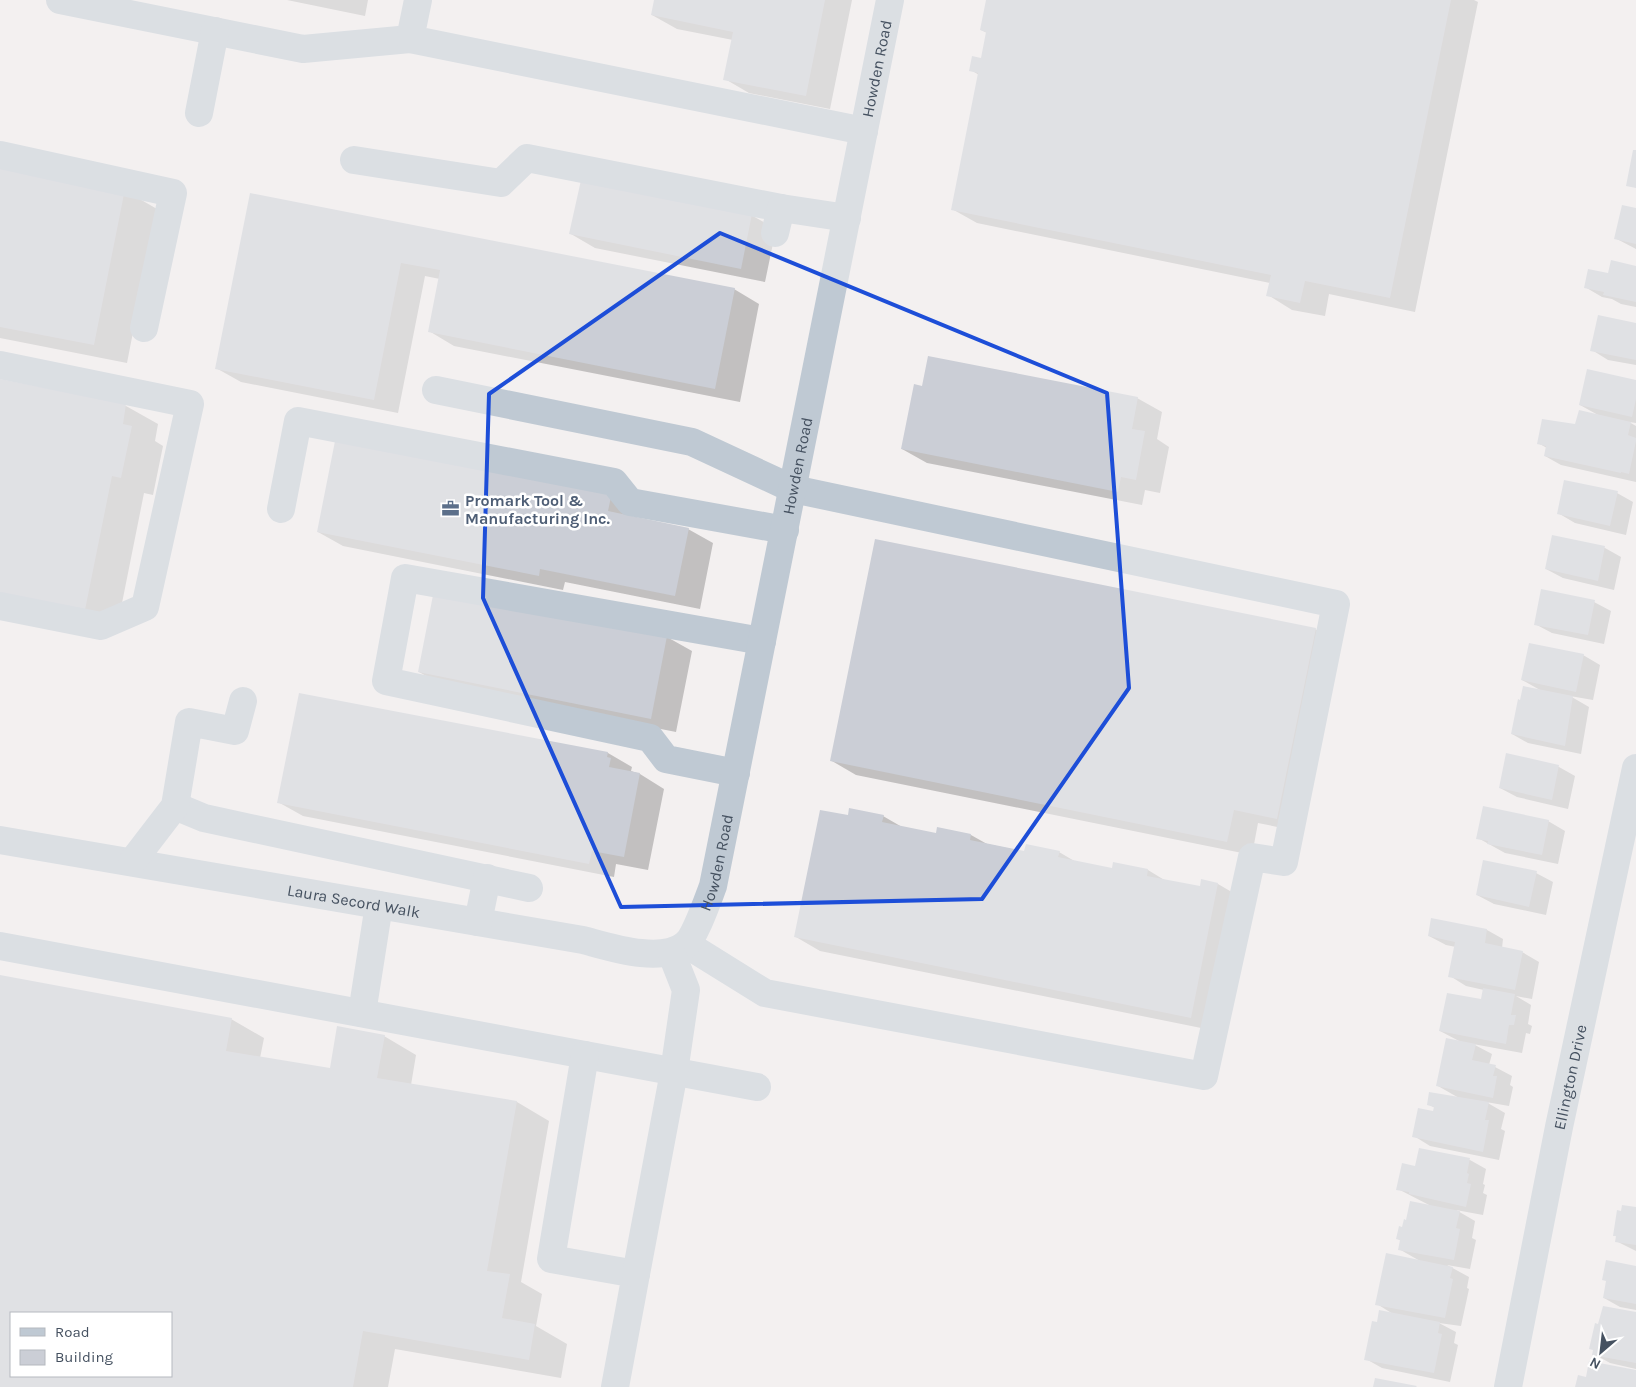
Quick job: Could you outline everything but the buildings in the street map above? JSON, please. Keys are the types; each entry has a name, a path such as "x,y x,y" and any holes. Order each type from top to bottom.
{"street":[{"path":"60,0 303,49 410,39 864,131"},
{"path":"410,39 418,0"},
{"name":"Howden Road","path":"684,942 704,912 713,886 890,0"},
{"path":"199,113 215,31"},
{"path":"0,155 173,193 144,328"},
{"path":"354,160 501,183 527,158 778,221 847,218"},
{"path":"0,365 190,404 145,607 101,626 0,606"},
{"path":"436,390 692,442 793,489 1336,604 1284,862 1252,856 1204,1076 765,993 684,942"},
{"path":"281,509 298,420 614,482 630,502 785,530"},
{"path":"666,759 650,738 386,681 405,578 762,641"},
{"path":"132,862 175,806 189,722 235,731 243,701"},
{"path":"579,742 736,773"},
{"name":"Ellington Drive","path":"1508,1387 1559,1127 1636,768"},
{"path":"175,806 204,818 529,888"},
{"name":"Laura Secord Walk","path":"0,840 583,940 620,950 654,954 684,942"},
{"path":"478,922 486,878"},
{"path":"362,1014 379,905"},
{"path":"616,1387 674,1072 686,990 684,942"},
{"path":"0,946 757,1087"},
{"path":"585,1055 551,1258 636,1274"}],"highlighted area":[{"path":"720,233 1107,393 1129,688 982,899 621,907 483,598 489,394"}],"place":[{"name":"Promark Tool & Manufacturing Inc.","path":"451,509"}]}
